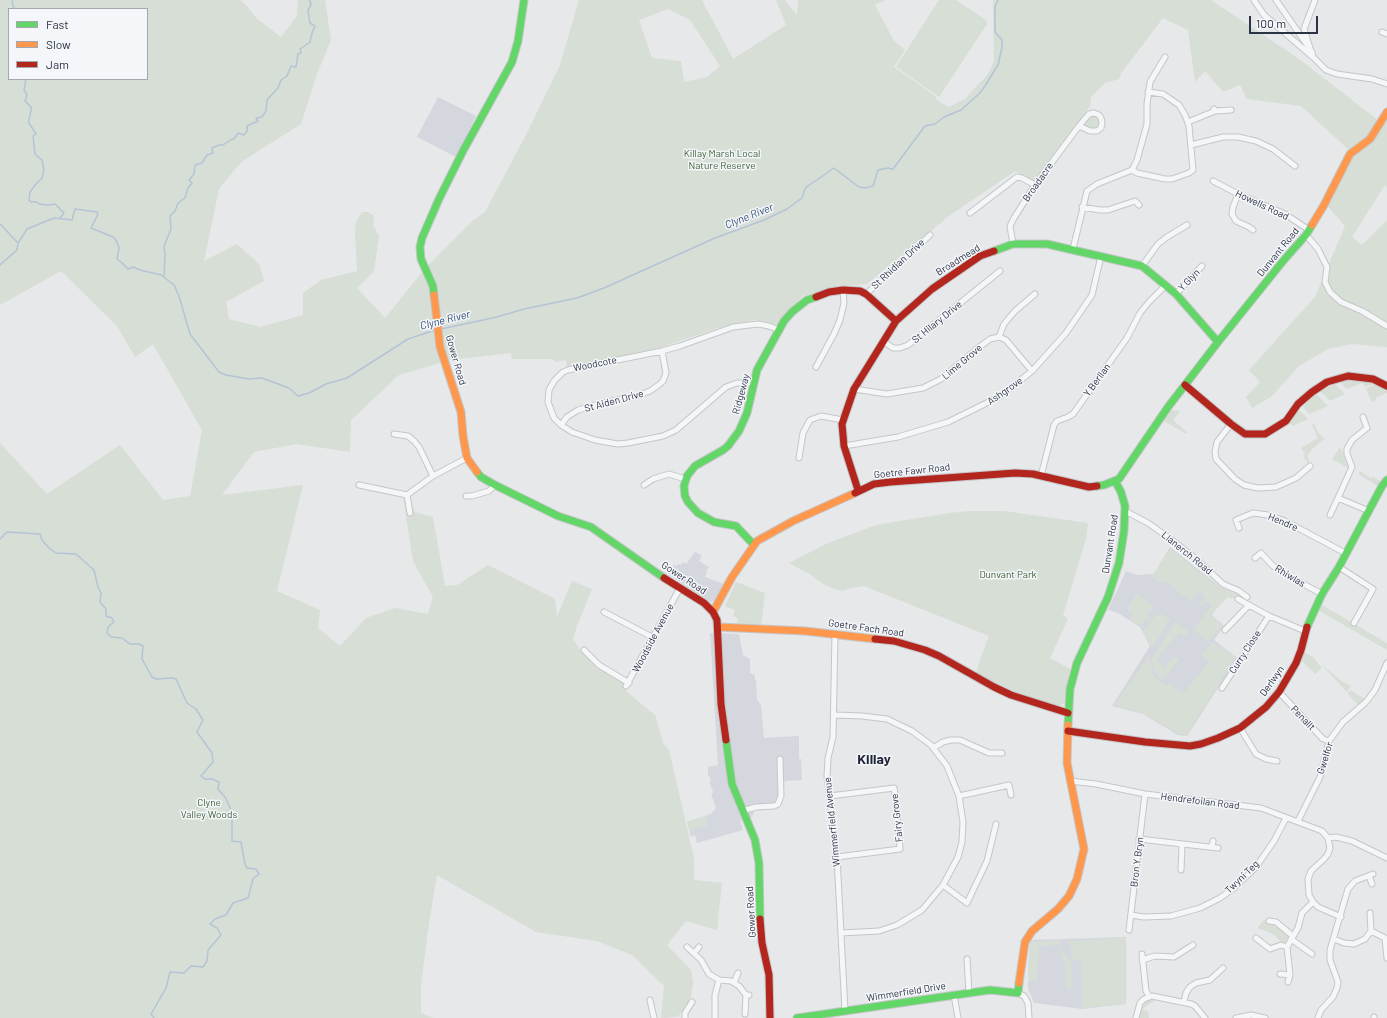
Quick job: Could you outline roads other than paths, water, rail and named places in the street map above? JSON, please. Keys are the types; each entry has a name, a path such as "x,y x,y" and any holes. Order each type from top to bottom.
{"street":[{"name":"Gower Road","path":"524,0 518,41 512,62 464,148 422,238 420,247 421,260 432,286 440,347 461,412 467,458 481,477 558,516 591,527 704,603 713,612 717,620 721,704 720,713 726,778 730,796 734,805 741,809 755,840 759,863 759,914 762,943 769,975 770,1018"},
{"path":"1254,0 1264,15 1312,55 1326,70 1337,74 1372,79 1387,84"},
{"path":"1276,0 1312,55"},
{"path":"1312,55 1304,29 1315,0"},
{"path":"1073,249 1087,191 1097,184 1132,170 1137,160 1147,124 1147,104 1150,82 1166,56"},
{"path":"1132,170 1145,175 1172,179 1193,170 1188,122 1185,115 1179,105 1163,94 1148,92"},
{"path":"1188,122 1214,109 1231,110"},
{"name":"Dunvant Road","path":"1018,993 1025,942 1032,931 1055,912 1069,896 1080,868 1083,845 1066,763 1070,689 1077,663 1108,597 1116,574 1122,546 1125,511 1124,501 1115,481 1125,471 1160,418 1218,342 1308,232 1324,205 1350,154 1370,139 1387,112"},
{"name":"Broadacre","path":"1013,244 1010,226 1034,185 1079,126 1089,114 1099,115 1101,118 1101,128 1097,131 1079,126"},
{"path":"1191,145 1223,137 1238,137 1256,141 1273,149 1286,162 1295,166"},
{"path":"970,213 979,210 1017,177 1022,178 1034,185"},
{"name":"Howells Road","path":"1213,181 1238,194 1285,214 1308,232 1327,267 1326,282 1330,292 1341,302 1362,311 1387,326"},
{"path":"1238,194 1232,214 1236,221 1251,226"},
{"path":"1082,207 1108,210 1135,201 1139,205"},
{"path":"1142,266 1158,244 1187,224"},
{"name":"St Rhidian Drive","path":"866,294 930,235"},
{"name":"Broadmead","path":"858,490 844,446 843,420 854,389 896,321 932,289 980,256 1013,244 1046,244 1142,266 1176,294 1218,342"},
{"name":"Ashgrove","path":"844,446 898,437 948,422 1001,396 1032,371 1066,333 1092,295 1101,256"},
{"name":"Y Glyn","path":"1176,294 1202,266"},
{"name":"St Hilary Drive","path":"883,340 893,348 900,348 908,345 1000,271"},
{"name":"Y Berllan","path":"1041,476 1054,425 1057,421 1073,414 1127,338 1140,313 1166,285"},
{"path":"815,367 834,334 840,320 844,303 843,290"},
{"name":"Ridgeway","path":"686,479 689,472 695,466 723,450 739,431 747,413 753,383 758,370 784,321 792,312 807,300 829,292 843,290 860,291 866,294"},
{"path":"866,294 896,321"},
{"path":"1032,371 1006,340 999,337 1004,324 1011,315 1035,294"},
{"name":"Woodcote","path":"561,425 554,418 548,402 549,390 551,386 563,372 573,368 662,351 740,326 763,324 779,330"},
{"name":"Lime Grove","path":"854,389 887,394 923,388 941,379 990,339 999,337"},
{"name":"St Aiden Drive","path":"561,425 567,417 578,410 606,402 634,398 650,391 660,384 666,373 662,351"},
{"path":"1185,385 1231,424 1246,434 1265,434 1286,421 1298,404 1327,382 1348,376 1373,379 1387,386"},
{"path":"561,425 595,440 618,444 650,439 663,436 676,430 726,387 737,383 753,383"},
{"path":"799,458 803,433 810,420 821,416 843,420"},
{"path":"1330,515 1351,474 1352,467 1347,454 1347,448 1352,440 1369,430 1363,417"},
{"path":"1231,424 1217,442 1215,452 1216,459 1231,475 1244,485 1258,488 1276,487 1296,478 1310,466"},
{"path":"394,433 408,436 414,441 419,447 434,476"},
{"path":"359,485 407,495 434,476 467,458"},
{"name":"Goetre Fawr Road","path":"713,612 720,602 732,577 754,545 772,532 793,521 874,484 1014,472 1025,472 1089,487 1104,485 1115,481"},
{"path":"644,485 653,479 669,474 686,479 684,486 685,496 692,508 711,521 736,526 754,545"},
{"name":"Derlwyn","path":"1068,732 1190,746 1218,738 1240,728 1266,707 1279,692 1296,663 1301,650 1305,631 1322,594 1347,554 1382,486 1387,480"},
{"path":"470,494 489,491 495,485"},
{"path":"407,495 410,513"},
{"path":"1338,498 1369,511"},
{"name":"Llanerch Road","path":"1125,511 1148,523 1196,559 1223,584 1239,591 1247,597"},
{"name":"Hendre","path":"1239,528 1234,521 1253,513 1268,515 1285,521 1306,535 1347,554"},
{"name":"Rhiwlas","path":"1255,558 1259,551 1272,566 1322,594"},
{"path":"1339,567 1373,589 1354,623"},
{"name":"Woodside Avenue","path":"584,650 599,665 628,685 680,588"},
{"path":"1238,599 1269,616 1305,631"},
{"path":"1225,630 1249,606"},
{"path":"604,612 654,638"},
{"name":"Gower Road","path":"713,612 711,620 714,629 715,653 718,666"},
{"name":"Curry Close","path":"1222,688 1269,616"},
{"name":"Goetre Fach Road","path":"718,627 804,631 894,640 939,656 994,687 1068,713"},
{"name":"Wimmerfield Avenue","path":"835,634 834,737 828,758 827,776 837,857 845,1011"},
{"name":"Gwelfor","path":"1298,821 1320,777 1329,741 1343,722 1366,702 1374,690 1387,663"},
{"name":"Penallt","path":"1279,692 1323,739 1329,741"},
{"path":"835,715 886,719 912,731 933,748 947,766 959,796 963,822 962,842 958,857 943,885 922,910 897,925 879,931 841,933"},
{"path":"1240,728 1256,754 1266,759 1277,761"},
{"path":"933,748 943,742 960,740 989,753 1002,752"},
{"path":"741,809 774,806 778,804 781,796 780,759"},
{"name":"Hendrefoilan Road","path":"1070,780 1145,794 1261,808 1322,831 1327,836 1352,841 1387,858"},
{"path":"959,796 1009,785 1011,795"},
{"name":"Fairy Grove","path":"830,796 894,788 896,800 900,849 837,857"},
{"name":"Bron Y Bryn","path":"1129,930 1145,794"},
{"name":"Twyni Teg","path":"1130,915 1144,917 1171,916 1200,908 1220,898 1234,888 1256,867 1274,841 1286,818"},
{"path":"943,885 967,903 987,861 996,824"},
{"path":"1327,836 1330,848 1328,854 1311,871 1308,879 1309,895 1318,907 1341,917"},
{"path":"1140,839 1218,848"},
{"path":"1212,847 1213,841"},
{"path":"1181,870 1182,844"},
{"path":"1318,1018 1321,1010 1333,997 1338,988 1337,977 1330,960 1330,950 1341,917 1348,889 1355,881 1371,875 1372,884"},
{"path":"1288,982 1290,975 1287,947 1298,928 1302,913 1313,902"},
{"path":"1334,939 1344,943 1354,944 1365,939 1371,931 1370,912"},
{"path":"1269,921 1276,922 1292,938 1312,954"},
{"path":"1371,931 1385,938 1387,958"},
{"path":"1256,938 1270,949 1281,945 1287,947"},
{"path":"1142,960 1155,956 1174,957 1193,945"},
{"path":"688,947 701,960 710,974 719,980 734,983 748,995 745,1014"},
{"path":"694,953 699,948"},
{"path":"1142,954 1146,991 1149,996"},
{"path":"967,959 969,992"},
{"path":"1184,1002 1186,993 1190,987 1196,983 1210,980 1223,968"},
{"path":"734,983 738,973"},
{"path":"1280,974 1290,975"},
{"path":"715,1018 715,995 719,980"},
{"name":"Wimmerfield Drive","path":"798,1018 836,1015 845,1011 969,992 990,990 1018,993"},
{"path":"1018,993 1024,996 1028,1003 1030,1018"},
{"path":"954,995 958,1018"},
{"path":"1136,1018 1140,1003 1149,996 1184,1002 1195,1006 1204,1018"},
{"path":"650,1000 654,1018"},
{"path":"686,1018 685,1013 692,1002"},
{"path":"1236,1018 1251,1015 1264,1018"}],"waterway":[{"path":"12,0 14,8"},
{"path":"164,277 164,246 171,229 170,216 175,211 178,203 185,198 188,188 192,183 189,180 194,174 195,165 202,163 207,155 213,153 212,148 223,145 234,139 238,133 244,135 247,131 247,126 258,121 256,118 262,117 266,111 267,100 278,88 281,80 287,76 291,66 296,67 298,54 301,53 300,49 310,42 315,26 310,23 308,10 311,5 310,0"},
{"name":"Clyne River","path":"441,329 577,298 604,288 715,238 764,220 787,209 802,198 805,189 808,186 834,168 859,187 865,188 873,186 878,170 888,168 893,169 925,126 935,124 944,117 961,110 980,93 985,86 998,65 1002,47 1002,40 995,32 995,6 998,0"},
{"path":"26,80 24,90 27,95 25,101 31,107 29,123 36,134 33,136 35,154 42,160 44,170 42,178 30,192 29,200 39,204 55,204 64,213 60,218"},
{"name":"Clyne River","path":"0,265 17,250 18,243 27,229 54,218 72,220 75,209 97,212 98,214 91,228 113,237 119,248 117,259 128,269 133,267 161,275 174,285 179,296 190,334 219,372 226,375 249,379 262,378 289,388 298,396 309,393 326,384 347,378 408,339 435,330"},
{"path":"0,224 18,243"},
{"name":"Clyne River","path":"0,539 7,532 40,534 42,540 56,553 76,554 94,570 101,593 100,602 106,609 106,616 112,618 114,622 108,627 107,633 111,637 122,638 130,644 139,644 143,646 142,659 152,677 156,679 176,679 187,703 196,709 203,720 197,732 212,753 213,762 201,776 205,779 212,779 219,782 218,789 225,797 232,812 232,841 241,842 247,868 256,869 259,874 253,879 248,898 233,903 226,915 215,919 210,924 217,928 221,935 208,950 207,961 203,967 191,966 184,973 170,972 166,988 151,1014 154,1018"}],"district":[{"name":"Killay","path":"874,759"}],"park label":[{"name":"Killay Marsh Local Nature Reserve","path":"722,160"},
{"name":"Dunvant Park","path":"1008,575"},
{"name":"Clyne Valley Woods","path":"209,808"}]}
